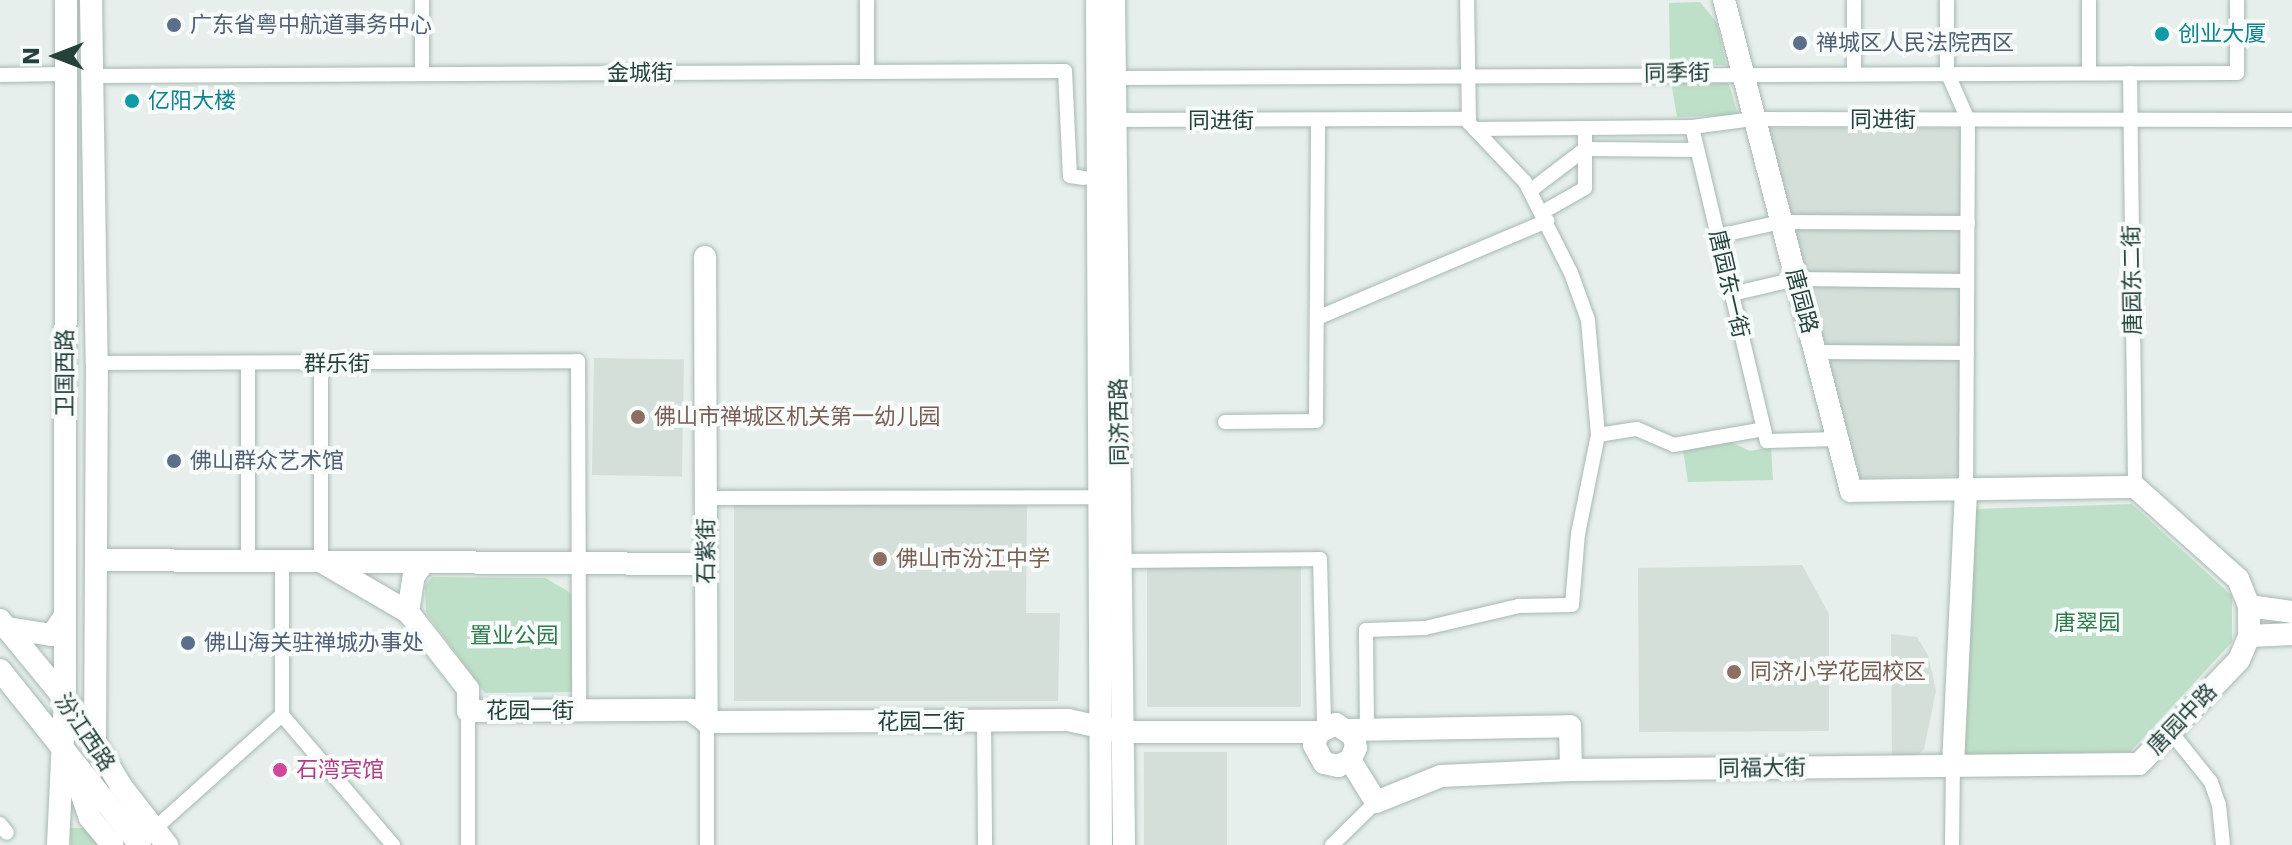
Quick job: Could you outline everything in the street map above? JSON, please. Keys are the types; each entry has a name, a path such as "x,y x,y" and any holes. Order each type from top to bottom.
{"main road":[{"name":"卫国西路","path":"58,845 58,797 66,756 66,0"},
{"name":"卫国西路","path":"91,0 95,76 97,363 95,743"},
{"name":"同济西路","path":"1097,0 1098,420 1094,730 1101,845"},
{"name":"同济西路","path":"1114,0 1128,732 1124,845"},
{"name":"唐园路","path":"1724,0 1851,491 1966,491"},
{"path":"1116,120 1129,143 1132,561 1128,732 1134,845"},
{"path":"1090,845 1094,730 1087,497 1084,178 1097,147"},
{"name":"石紫街","path":"705,257 707,722"},
{"path":"1098,352 1086,383 1098,420"},
{"path":"1953,766 1966,491 2135,487 2238,579 2249,606 2249,636 2292,634"},
{"path":"98,560 706,564"},
{"name":"花园一街","path":"321,561 408,612 468,689 468,711 691,710 707,722"},
{"path":"372,591 380,562"},
{"path":"408,612 414,576 423,563"},
{"path":"2249,606 2292,612"},
{"path":"4,624 52,635 65,616"},
{"name":"汾江西路","path":"4,624 65,699 154,821 167,845"},
{"name":"唐园中路","path":"1953,766 2139,764 2239,660 2249,636"},
{"name":"汾江西路","path":"0,670 140,845"},
{"path":"95,717 110,752 154,821 179,845"},
{"name":"花园二街","path":"707,722 1068,720 1094,730 1128,732"},
{"path":"1128,732 1321,730 1336,724 1359,730 1570,726 1571,770"},
{"path":"1321,730 1314,745 1324,763 1338,766 1350,760 1359,730"},
{"path":"95,743 66,756 90,818 113,845"},
{"path":"1350,760 1376,802"},
{"name":"同福大街","path":"1376,802 1441,776 1571,770 1953,766"}],"street":[{"path":"422,0 422,74"},
{"path":"867,0 867,72"},
{"path":"1359,730 1366,630 1425,628 1519,606 1572,605 1578,534 1598,435 1588,320 1545,216 1530,191 1472,124 1467,0"},
{"path":"1854,0 1854,72"},
{"path":"1947,0 1947,72 1968,120 1966,491"},
{"path":"2089,0 2089,73"},
{"name":"同季街","path":"1116,78 1743,72 2237,73 2237,0"},
{"name":"金城街","path":"95,76 1065,71 1070,176 1084,178"},
{"name":"唐园东二街","path":"2130,73 2135,487"},
{"path":"0,75 66,74"},
{"name":"同进街","path":"1116,120 1318,121 1585,128 1692,127 1754,119 2292,120"},
{"path":"1225,422 1316,421 1318,121"},
{"name":"唐园东一街","path":"1692,127 1765,435"},
{"path":"1317,318 1545,216 1585,188 1585,128"},
{"path":"1530,191 1585,149 1697,150"},
{"path":"1718,236 1781,222 1968,223"},
{"path":"1732,294 1796,279 1967,281"},
{"path":"1815,352 1967,353"},
{"name":"群乐街","path":"97,363 321,365 578,361 579,563"},
{"path":"248,364 248,561"},
{"path":"321,365 321,561"},
{"path":"1598,435 1637,429 1674,445 1765,435 1838,439"},
{"path":"705,498 1087,497"},
{"path":"1132,561 1320,559 1321,730"},
{"path":"282,561 282,715 393,845"},
{"path":"579,563 579,710"},
{"path":"468,711 468,845"},
{"path":"154,821 282,715"},
{"name":"石紫街","path":"707,722 707,845"},
{"path":"984,722 985,845"},
{"path":"2170,731 2211,782 2219,805 2223,845"},
{"path":"1952,845 1953,766"},
{"path":"1332,845 1376,802"}],"shaded area":[{"path":"1763,128 1958,128 1962,137 1959,476 1856,478"},
{"name":"佛山市禅城区机关第一幼儿园","path":"594,358 684,360 682,477 592,475"},
{"name":"佛山市汾江中学","path":"734,502 1027,505 1026,613 1060,613 1058,701 734,701"},
{"path":"1147,564 1301,564 1301,707 1147,707"},
{"name":"同济小学花园校区","path":"1802,565 1829,614 1829,731 1639,732 1638,568"},
{"path":"1891,634 1917,637 1928,655 1936,691 1924,749 1912,761 1892,762"},
{"path":"1144,752 1227,752 1227,845 1144,845"}],"green space":[{"path":"1700,2 1717,23 1726,65 1670,65 1669,3"},
{"path":"1671,81 1728,81 1738,115 1677,117"},
{"path":"1731,442 1750,451 1771,447 1773,480 1688,482 1683,450"},
{"name":"唐翠园","path":"2132,504 2232,596 2232,642 2130,752 1963,755 1975,509"},
{"name":"置业公园","path":"432,577 545,578 566,590 574,597 574,692 485,693 426,612 425,586"},
{"path":"70,828 84,828 98,845 71,845"}],"place":[{"name":"广东省粤中航道事务中心","path":"174,25"},
{"name":"创业大厦","path":"2162,34"},
{"name":"禅城区人民法院西区","path":"1800,43"},
{"name":"亿阳大楼","path":"132,101"},
{"name":"佛山市禅城区机关第一幼儿园","path":"638,417"},
{"name":"佛山群众艺术馆","path":"174,461"},
{"name":"佛山市汾江中学","path":"880,559"},
{"name":"佛山海关驻禅城办事处","path":"188,643"},
{"name":"同济小学花园校区","path":"1734,672"},
{"name":"石湾宾馆","path":"280,770"}]}
